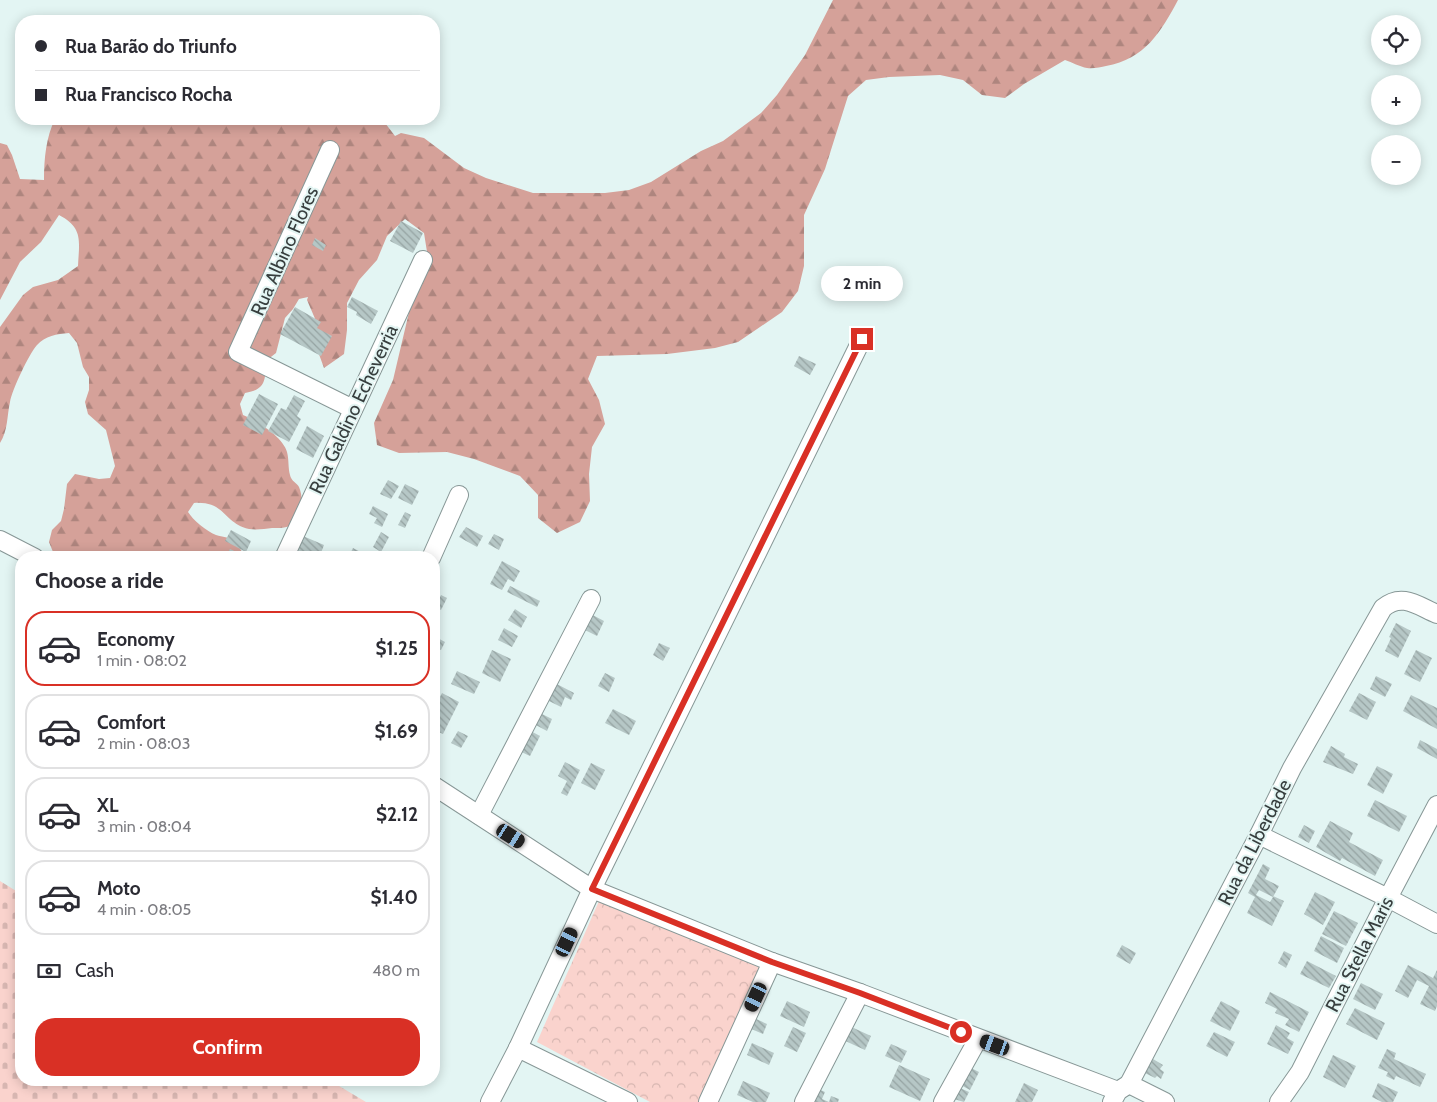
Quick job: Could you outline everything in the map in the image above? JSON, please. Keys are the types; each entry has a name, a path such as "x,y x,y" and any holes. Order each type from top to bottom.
{"street":[{"name":"Rua Albino Flores","path":"330,150 238,352 354,409"},
{"name":"Rua Galdino Echeverria","path":"287,551 423,260"},
{"path":"490,1102 518,1048 592,889 862,339"},
{"path":"434,551 459,495"},
{"path":"0,540 21,551"},
{"path":"479,815 591,599"},
{"name":"Rua da Liberdade","path":"1120,1092 1259,835 1292,768 1384,608 1395,600 1403,599 1437,614"},
{"path":"440,790 592,889 772,962 860,993 1120,1092 1165,1102"},
{"name":"Rua Stella Maris","path":"1279,1102 1300,1072 1437,805"},
{"path":"1259,835 1437,924"},
{"path":"708,1102 772,962"},
{"path":"804,1102 860,993"},
{"path":"943,1102 978,1039"},
{"path":"518,1048 628,1102"}],"green space":[{"path":"833,0 1178,0 1158,33 1131,57 1106,66 1092,68 1082,67 1065,60 1024,84 1005,98 982,95 963,80 940,75 866,80 848,96 825,169 804,215 804,266 798,291 782,312 738,342 715,348 667,354 597,356 588,379 599,400 605,424 592,447 589,474 590,501 580,522 557,533 538,518 538,495 520,476 474,459 447,452 399,453 377,445 374,423 393,380 410,308 428,258 424,233 405,219 387,236 377,260 359,280 347,303 347,330 344,354 324,368 316,346 316,321 307,300 308,297 299,299 285,318 276,353 267,360 264,382 258,389 245,393 240,404 243,415 275,435 284,446 288,455 291,477 299,487 302,500 298,522 283,528 249,529 240,526 212,505 194,503 188,512 193,518 212,533 235,541 241,551 53,551 49,542 52,530 61,521 67,484 75,474 99,479 110,478 115,466 106,430 88,414 85,402 89,390 89,377 83,367 77,343 69,333 56,335 40,342 25,364 14,389 6,428 0,443 0,327 23,295 33,287 58,280 78,266 79,243 73,225 59,215 41,242 20,262 0,300 0,143 7,145 20,179 44,180 46,148 52,125 387,125 395,136 401,133 424,138 464,168 486,178 533,193 605,193 629,190 651,182 701,151 723,141 761,113 777,95 805,55"},
{"path":"0,881 15,890 15,1086 339,1086 366,1102 0,1102"},
{"path":"599,901 763,967 700,1102 650,1102 537,1042"}],"building":[{"path":"401,221 423,233 413,253 390,241"},
{"path":"315,238 326,245 323,251 312,245"},
{"path":"352,297 378,311 371,324 356,315 357,312 347,307"},
{"path":"295,307 321,322 317,328 332,336 321,356 280,334"},
{"path":"799,356 816,364 810,375 794,366"},
{"path":"259,394 278,404 262,435 243,425"},
{"path":"294,395 305,401 297,416 301,419 289,442 268,431 281,408 286,410"},
{"path":"307,426 324,436 313,458 296,449"},
{"path":"388,480 399,486 391,499 380,494"},
{"path":"405,484 419,491 412,505 398,498"},
{"path":"373,506 388,514 382,527 374,523 377,518 369,514"},
{"path":"405,512 411,515 405,528 398,525"},
{"path":"466,527 483,536 477,547 459,537"},
{"path":"231,530 251,541 246,551 244,551 225,541"},
{"path":"381,532 389,537 382,551 373,547"},
{"path":"494,534 504,539 499,550 488,544"},
{"path":"303,536 324,545 322,551 297,550"},
{"path":"502,561 520,571 514,582 508,579 502,590 490,584"},
{"path":"510,586 540,601 537,607 507,592"},
{"path":"441,595 447,598 441,610 440,610"},
{"path":"515,609 527,617 521,628 508,620"},
{"path":"587,612 604,621 597,636 579,627"},
{"path":"1396,623 1411,631 1398,658 1385,651"},
{"path":"504,628 518,636 512,647 498,640"},
{"path":"440,639 445,642 440,649"},
{"path":"659,643 670,648 663,661 653,655"},
{"path":"492,650 511,659 500,682 482,673"},
{"path":"1416,650 1432,658 1420,682 1404,674"},
{"path":"457,671 480,682 474,694 451,684"},
{"path":"605,673 615,678 609,692 598,686"},
{"path":"1376,676 1392,684 1385,697 1370,689"},
{"path":"553,682 574,693 571,700 565,697 561,707 545,699"},
{"path":"442,693 459,702 443,734 440,733 440,697"},
{"path":"1359,693 1376,702 1367,720 1349,711"},
{"path":"1411,695 1437,708 1437,729 1403,711"},
{"path":"613,709 636,721 629,735 605,723"},
{"path":"538,712 552,719 547,731 532,723"},
{"path":"527,729 540,736 530,756 517,750"},
{"path":"458,731 468,736 461,748 451,743"},
{"path":"1420,740 1437,749 1437,759 1417,748"},
{"path":"1331,746 1345,754 1344,757 1358,764 1353,774 1323,762"},
{"path":"565,762 580,770 567,796 561,793 567,781 558,776"},
{"path":"591,763 605,770 595,790 581,783"},
{"path":"1377,766 1393,774 1383,794 1367,785"},
{"path":"1375,800 1407,816 1399,832 1367,816"},
{"path":"1330,821 1353,833 1349,842 1383,860 1375,876 1342,858 1340,861 1316,847"},
{"path":"1304,825 1315,831 1309,843 1298,837"},
{"path":"1263,864 1270,868 1265,879 1279,886 1273,896 1284,901 1272,926 1247,913 1255,897 1248,893","holes":["1259,890 1273,897 1270,902 1256,895"]},
{"path":"1315,892 1335,902 1323,925 1304,914"},
{"path":"1334,911 1358,923 1346,946 1322,934"},
{"path":"1321,936 1344,948 1337,963 1314,951"},
{"path":"1122,945 1136,953 1130,964 1116,956"},
{"path":"1284,951 1292,955 1286,968 1278,963"},
{"path":"1307,961 1336,976 1329,988 1300,974"},
{"path":"1408,965 1433,978 1437,970 1437,1006 1435,1011 1420,1004 1429,986 1417,980 1408,998 1395,991"},
{"path":"1361,983 1383,994 1375,1010 1353,999"},
{"path":"1270,992 1309,1012 1299,1032 1285,1025 1289,1019 1275,1013 1277,1009 1265,1003"},
{"path":"787,1001 810,1012 804,1027 780,1016"},
{"path":"1221,1001 1240,1011 1230,1031 1210,1021"},
{"path":"1355,1008 1385,1023 1377,1040 1346,1024"},
{"path":"754,1018 767,1024 763,1034 749,1028"},
{"path":"847,1025 871,1036 865,1050 841,1039"},
{"path":"1276,1025 1290,1033 1287,1038 1294,1042 1288,1054 1267,1044"},
{"path":"793,1027 806,1033 797,1052 784,1046"},
{"path":"1214,1032 1235,1042 1227,1057 1206,1046"},
{"path":"752,1043 774,1053 769,1065 747,1055"},
{"path":"891,1044 907,1051 901,1063 885,1056"},
{"path":"1387,1049 1396,1053 1394,1059 1426,1074 1420,1087 1396,1076 1394,1080 1386,1076 1388,1072 1378,1068"},
{"path":"1333,1055 1356,1066 1345,1088 1323,1077"},
{"path":"1153,1059 1163,1065 1160,1069 1164,1072 1161,1079 1145,1073"},
{"path":"899,1065 930,1079 920,1101 889,1087"},
{"path":"965,1065 979,1072 970,1090 957,1083"},
{"path":"743,1081 770,1093 766,1102 753,1102 737,1095"},
{"path":"1024,1083 1038,1090 1032,1102 1015,1102"},
{"path":"1378,1083 1398,1092 1393,1102 1382,1102 1372,1097"},
{"path":"812,1086 825,1092 822,1099 829,1102 805,1102"},
{"path":"960,1088 969,1092 964,1102 954,1099"},
{"path":"831,1096 839,1099 838,1102 829,1102"}],"route":[{"path":"862,339 592,889 772,962 961,1032"}]}
